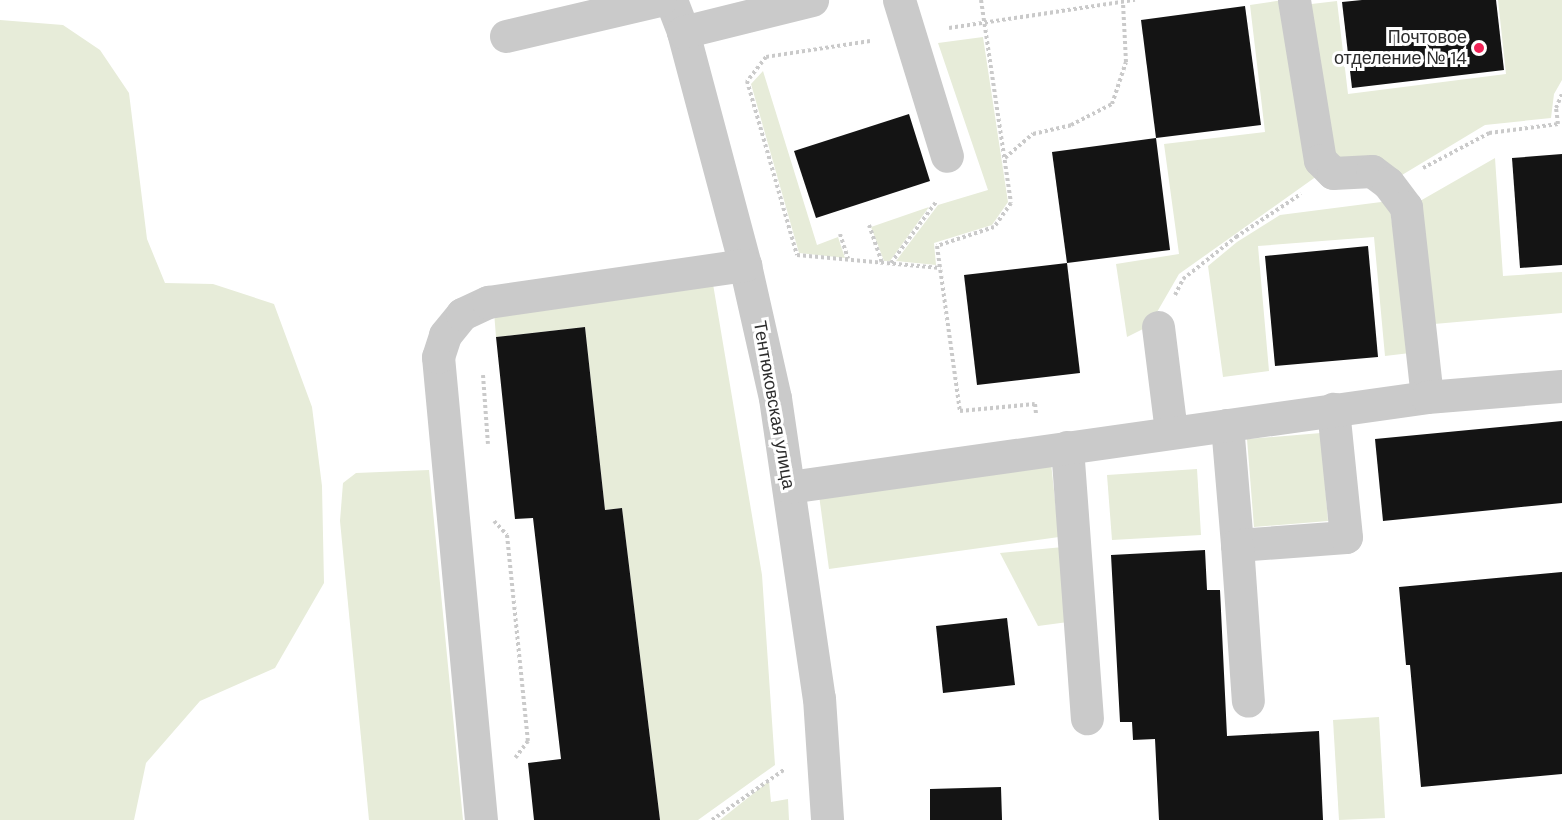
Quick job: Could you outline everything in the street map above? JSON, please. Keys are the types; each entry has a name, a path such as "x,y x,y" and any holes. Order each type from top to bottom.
{"street":[{"path":"506,36 660,0"},
{"name":"Тентюковская улица","path":"671,0 683,32 745,265 774,398 819,698 828,820"},
{"path":"683,32 812,0"},
{"path":"899,0 947,156"},
{"path":"1294,0 1320,160 1333,173 1372,171 1392,188 1406,207 1427,397"},
{"path":"481,820 438,357 445,335 462,314 488,302 745,265"},
{"path":"1158,327 1171,432"},
{"path":"789,487 1427,397 1562,386"},
{"path":"1238,546 1346,537 1333,410"},
{"path":"1227,424 1248,701"},
{"path":"1054,449 1087,718"}],"path":[{"path":"981,0 1011,203 994,227 937,246 960,411 1035,404 1054,449"},
{"path":"940,268 797,255 747,81 766,57 1135,0"},
{"path":"1005,158 1034,134 1071,125 1112,105 1126,62 1123,2"},
{"path":"1392,188 1434,160 1489,133 1558,124 1556,108 1562,94"},
{"path":"1158,327 1183,279 1236,237 1333,173"},
{"path":"890,264 936,202"},
{"path":"869,225 882,263"},
{"path":"840,234 848,260"},
{"path":"483,375 489,454"},
{"path":"493,510 494,521 507,536 528,741 512,762"},
{"path":"712,820 789,766"}],"green space":[{"path":"1283,0 1317,176 1179,274 1149,326 1127,337 1116,264 1179,254 1164,144 1265,132 1250,5"},
{"path":"1498,0 1562,0 1562,80 1554,94 1551,118 1485,125 1397,178 1330,155 1303,5 1337,1 1348,94 1506,74"},
{"path":"0,20 63,25 100,50 129,93 147,239 165,283 213,284 274,304 312,407 322,486 324,583 275,668 200,701 146,763 134,820 0,820"},
{"path":"983,37 1008,202 992,225 934,243 936,265 896,261 938,205 988,190 938,43"},
{"path":"763,71 817,245 838,237 845,258 799,253 751,84"},
{"path":"1495,158 1503,276 1562,272 1562,313 1434,324 1420,201"},
{"path":"1389,201 1410,353 1385,356 1374,237 1258,246 1269,371 1223,377 1208,266 1237,242 1280,215"},
{"path":"929,207 890,261 884,261 871,227"},
{"path":"713,284 762,575 775,765 698,820 660,820 622,508 605,510 585,327 496,337 494,312"},
{"path":"1321,433 1328,521 1254,527 1247,439"},
{"path":"1051,463 1059,537 829,569 819,495"},
{"path":"1197,469 1201,535 1112,540 1107,475"},
{"path":"429,470 463,820 369,820 340,521 343,483 356,473"},
{"path":"1063,547 1068,622 1038,626 1000,553"},
{"path":"1379,717 1385,818 1339,820 1333,720"},
{"path":"769,781 771,802 788,799 789,820 720,820"}],"building":[{"path":"1496,0 1504,70 1352,88 1342,2"},
{"path":"1245,6 1261,125 1156,138 1141,20"},
{"path":"909,114 930,181 816,218 794,151"},
{"path":"1156,138 1170,250 1067,263 1052,152"},
{"path":"1562,154 1562,265 1520,268 1512,158"},
{"path":"1368,246 1378,357 1275,366 1265,256"},
{"path":"1067,263 1080,373 977,385 964,275"},
{"path":"585,327 605,510 622,508 660,820 534,820 528,763 561,759 533,518 515,519 496,337"},
{"path":"1562,421 1562,503 1383,521 1375,439"},
{"path":"1205,550 1207,590 1220,590 1227,736 1319,731 1323,820 1159,820 1155,739 1133,740 1132,722 1120,722 1111,555"},
{"path":"1562,572 1562,774 1421,787 1410,665 1406,665 1399,587"},
{"path":"1007,618 1015,685 943,693 936,626"},
{"path":"1001,787 1002,820 930,820 930,789"}],"place":[{"name":"Почтовое отделение № 14","path":"1479,48"}]}
